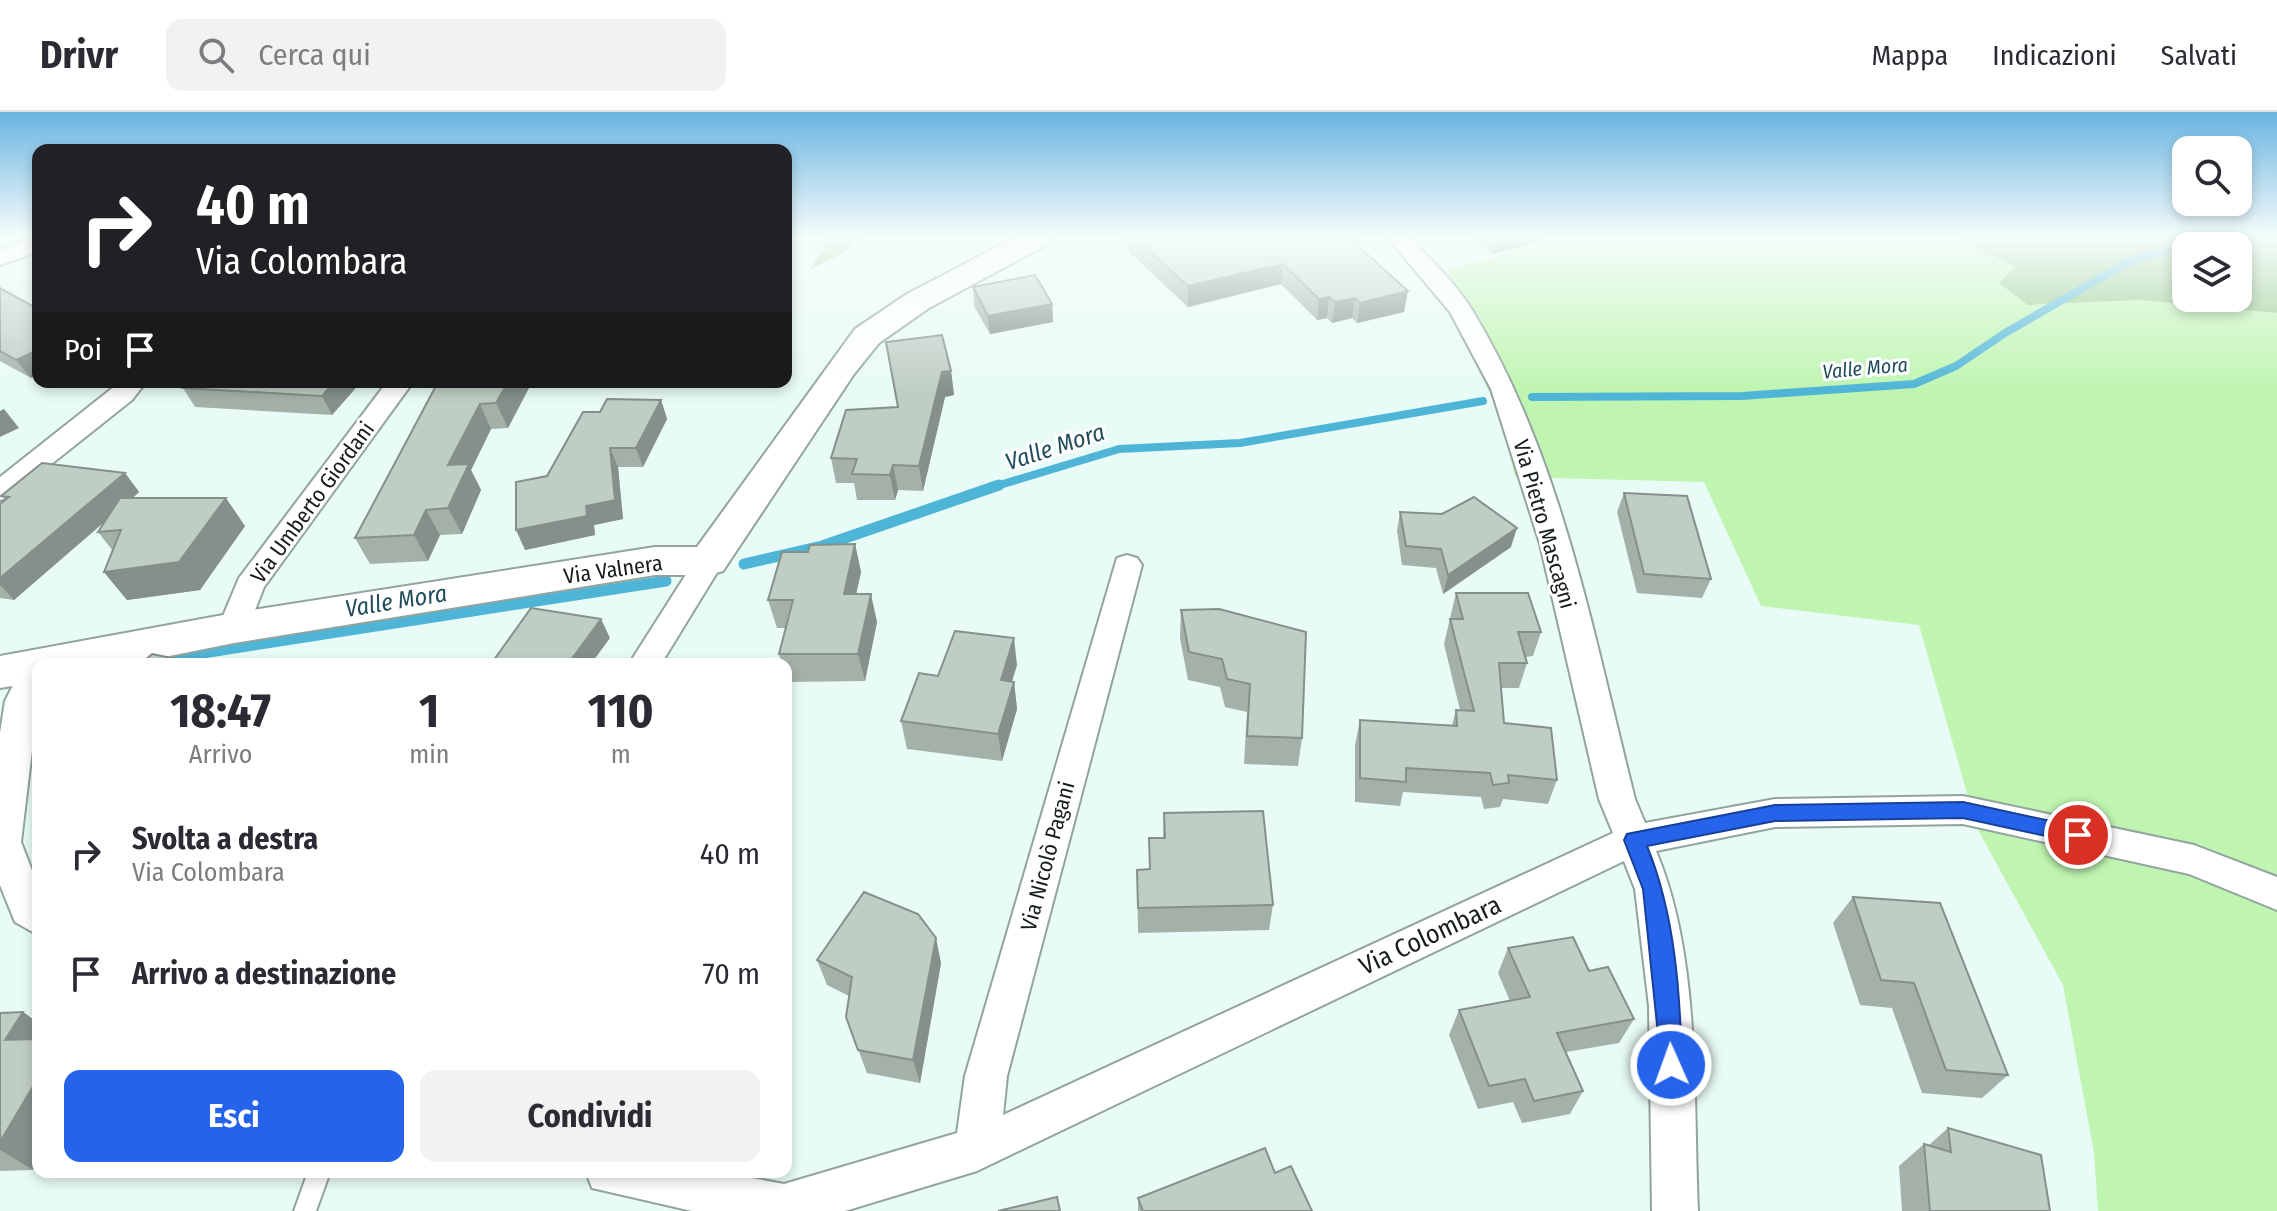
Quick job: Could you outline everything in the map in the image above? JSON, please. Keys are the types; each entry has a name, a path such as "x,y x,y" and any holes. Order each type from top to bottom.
{"street":[{"path":"649,658 709,561 841,368 867,336 944,287"},
{"name":"Via Pietro Mascagni","path":"1441,287 1460,309 1504,389 1555,544 1617,799 1654,889 1669,1006 1675,1211"},
{"path":"0,491 128,388"},
{"name":"Via Umberto Giordani","path":"234,628 250,585 396,388"},
{"name":"Via Valnera","path":"80,658 234,628 655,561 709,561"},
{"name":"Via Nicolò Pagani","path":"977,1149 986,1076 1127,565"},
{"path":"0,672 32,667"},
{"path":"32,678 21,701 2,844 32,913"},
{"name":"Via Colombara","path":"637,1178 784,1209 977,1149 1634,840 1775,813 1963,810 2194,860 2277,894"}],"lane":[{"path":"305,1211 317,1178"}],"green space":[{"path":"1450,287 2022,287 2028,305 2140,300 2172,303 2172,312 2277,313 2277,1211 2098,1211 2094,1153 2063,985 1977,828 1919,625 1761,606 1704,482 1515,477 1499,411 1453,319"},
{"path":"2005,287 2172,287 2172,303 2140,300 2028,305"},
{"path":"2252,287 2277,287 2277,313 2252,311"}],"building":[{"path":"973,287 1042,287 1052,304 988,316"},
{"path":"1307,287 1404,287 1408,291 1360,303 1355,298 1335,302 1329,297 1319,299"},
{"path":"0,288 32,306 32,353 16,360 0,351"},
{"path":"942,335 951,371 942,372 919,466 893,465 890,475 852,474 857,459 831,458 846,410 898,407 886,342"},
{"path":"183,388 329,388 322,396"},
{"path":"435,388 505,388 496,403 480,404 448,465 469,464 448,508 426,510 414,535 355,538"},
{"path":"607,399 661,400 636,448 610,448 615,500 586,506 587,516 516,530 516,482 547,476 583,412 600,412"},
{"path":"42,463 125,473 0,578 0,504 9,497 1,496"},
{"path":"1624,493 1687,496 1711,579 1644,574"},
{"path":"1474,497 1517,528 1448,575 1441,549 1406,546 1400,512 1442,514"},
{"path":"120,498 226,498 179,562 104,572 121,530 98,532"},
{"path":"855,544 844,594 871,594 858,654 779,654 793,600 768,600 782,552 808,552 810,545"},
{"path":"1456,593 1528,593 1541,632 1518,632 1527,663 1499,663 1504,723 1551,728 1557,780 1508,775 1509,783 1493,785 1490,773 1406,768 1406,782 1360,778 1360,720 1457,726 1456,710 1474,711 1450,619 1463,619"},
{"path":"531,608 601,619 572,658 495,658"},
{"path":"1219,609 1306,632 1302,738 1247,736 1250,684 1227,679 1222,659 1189,652 1181,610"},
{"path":"955,631 1014,638 1001,680 1014,682 998,734 901,721 919,673 938,676"},
{"path":"152,654 171,658 148,658"},
{"path":"1263,811 1273,905 1138,908 1137,870 1150,869 1149,838 1165,838 1164,813"},
{"path":"864,892 918,914 936,938 913,1060 858,1050 846,1017 852,977 817,960"},
{"path":"1853,897 1940,903 2008,1075 1946,1070 1914,983 1881,980"},
{"path":"1573,937 1589,971 1608,967 1634,1019 1557,1033 1583,1091 1534,1101 1525,1079 1489,1086 1459,1010 1530,997 1508,948"},
{"path":"23,1012 5,1040 32,1039 32,1088 0,1142 0,1013"},
{"path":"1948,1128 2041,1155 2050,1211 1930,1211 1924,1144 1951,1152"},
{"path":"1265,1148 1275,1173 1291,1166 1312,1211 1143,1211 1138,1198"},
{"path":"1057,1197 1060,1211 998,1211"}],"waterway":[{"name":"Valle Mora","path":"1532,397 1742,396 1914,384 1956,366 2005,333 2084,287"},
{"name":"Valle Mora","path":"995,487 1119,449 1240,443 1483,401"},
{"name":"Valle Mora","path":"995,487 999,485"},
{"name":"Valle Mora","path":"744,564 822,546 995,487"},
{"name":"Valle Mora","path":"171,658 666,581"}],"route":[{"path":"1671,1065 1669,1006 1654,889 1634,840 1775,813 1963,810 2078,835"}]}
